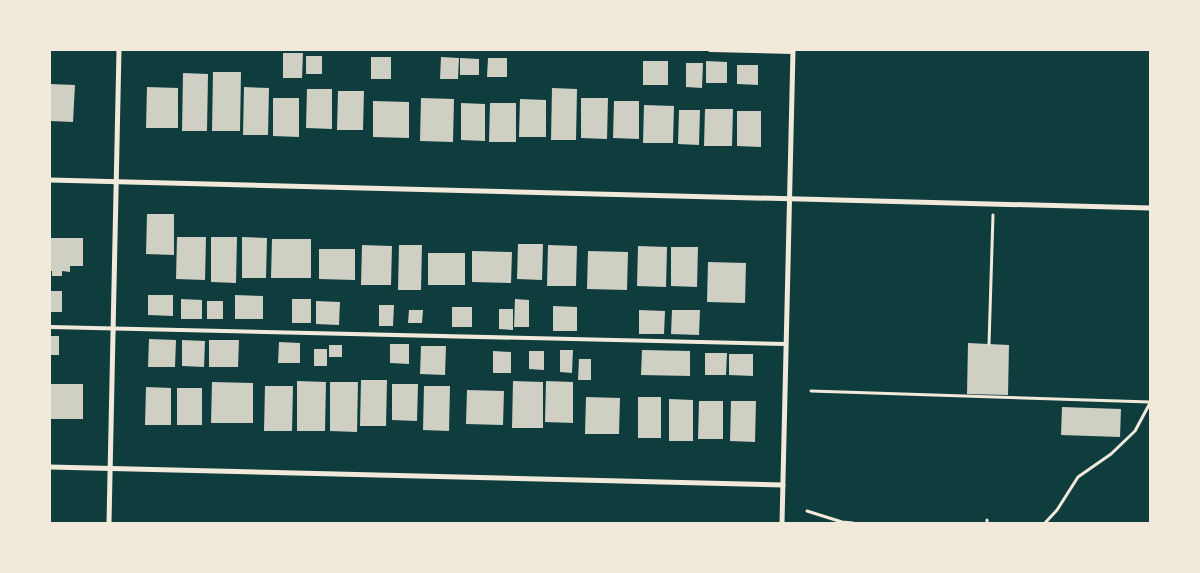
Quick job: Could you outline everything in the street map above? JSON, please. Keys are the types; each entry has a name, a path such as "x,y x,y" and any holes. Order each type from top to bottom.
{"street":[{"path":"108,523 119,50"},
{"path":"782,523 794,51"},
{"path":"50,180 1150,208"},
{"path":"50,467 783,486"}],"lane":[{"path":"710,50 794,51"},
{"path":"50,327 786,344"}],"path":[{"path":"989,344 993,228"},
{"path":"811,391 1150,402 1135,432 1110,454 1078,477 1057,510 1045,523"},
{"path":"806,511 842,522 853,523"}],"building":[{"path":"283,53 303,53 302,78 283,78"},
{"path":"306,56 322,56 322,74 306,74"},
{"path":"371,57 391,57 391,79 371,79"},
{"path":"441,57 459,58 458,79 440,79"},
{"path":"460,58 479,59 479,75 460,75"},
{"path":"488,58 507,58 507,77 487,77"},
{"path":"643,61 668,61 668,85 643,85"},
{"path":"706,61 727,62 727,83 706,83"},
{"path":"686,63 703,63 702,88 686,87"},
{"path":"737,65 758,65 758,85 737,84"},
{"path":"213,72 241,72 240,131 212,131"},
{"path":"183,73 208,74 207,131 182,131"},
{"path":"50,84 75,85 73,122 50,121"},
{"path":"147,87 178,88 178,128 146,128"},
{"path":"244,87 269,88 268,135 243,135"},
{"path":"552,88 577,89 576,140 551,140"},
{"path":"307,89 332,89 332,129 306,128"},
{"path":"338,91 364,91 363,130 337,130"},
{"path":"273,98 299,98 299,137 273,136"},
{"path":"421,98 454,99 453,142 420,141"},
{"path":"581,98 608,98 607,139 581,138"},
{"path":"520,99 546,100 546,137 519,137"},
{"path":"373,101 409,102 409,138 373,137"},
{"path":"614,101 639,101 639,139 613,138"},
{"path":"461,103 485,104 485,141 461,140"},
{"path":"490,103 516,103 516,142 489,142"},
{"path":"644,105 674,106 673,143 643,143"},
{"path":"705,109 733,109 732,146 704,146"},
{"path":"679,110 700,110 699,145 678,144"},
{"path":"737,111 761,111 761,147 737,146"},
{"path":"147,214 174,214 174,255 146,254"},
{"path":"177,237 206,237 205,280 176,279"},
{"path":"211,237 237,237 236,283 211,282"},
{"path":"242,237 267,238 266,278 242,278"},
{"path":"50,238 83,238 83,266 70,266 70,272 62,271 62,276 52,276 52,271 50,271"},
{"path":"272,239 311,239 311,278 271,278"},
{"path":"518,244 543,244 542,280 517,279"},
{"path":"362,245 392,246 391,285 361,285"},
{"path":"399,245 422,245 421,290 398,290"},
{"path":"548,245 577,246 576,286 547,286"},
{"path":"638,246 667,247 666,287 637,286"},
{"path":"671,247 698,247 697,287 671,286"},
{"path":"319,249 355,249 355,280 319,279"},
{"path":"472,251 512,252 511,283 472,282"},
{"path":"588,251 628,252 627,290 587,289"},
{"path":"428,253 465,253 465,285 428,285"},
{"path":"708,262 746,263 745,303 707,302"},
{"path":"50,291 62,291 62,312 50,312"},
{"path":"148,295 173,295 173,316 148,315"},
{"path":"235,295 263,296 263,319 235,319"},
{"path":"181,299 202,300 202,319 181,319"},
{"path":"292,299 311,299 311,323 292,323"},
{"path":"515,299 529,300 529,327 514,327"},
{"path":"207,301 223,301 223,319 207,319"},
{"path":"316,301 340,302 339,325 316,324"},
{"path":"379,305 394,305 393,326 379,326"},
{"path":"553,306 577,307 577,331 553,331"},
{"path":"452,307 472,307 472,327 452,327"},
{"path":"499,309 513,309 513,330 499,329"},
{"path":"409,310 423,310 422,323 408,323"},
{"path":"639,310 665,311 664,334 639,334"},
{"path":"672,310 700,310 699,335 671,334"},
{"path":"50,336 59,336 59,355 50,355"},
{"path":"149,339 176,340 175,367 148,367"},
{"path":"182,340 205,341 204,367 182,366"},
{"path":"209,340 239,340 238,367 209,367"},
{"path":"279,342 300,343 300,363 278,363"},
{"path":"968,343 1009,345 1008,395 967,394"},
{"path":"390,344 409,344 409,364 390,363"},
{"path":"329,345 342,345 342,357 329,357"},
{"path":"421,346 446,346 445,375 420,374"},
{"path":"314,349 327,349 327,366 314,366"},
{"path":"560,350 573,350 572,373 560,372"},
{"path":"642,350 690,351 690,376 641,375"},
{"path":"493,351 511,352 511,373 493,373"},
{"path":"529,351 544,351 544,370 529,369"},
{"path":"705,353 727,353 726,375 705,375"},
{"path":"729,354 753,354 753,376 729,375"},
{"path":"579,359 591,359 591,380 578,380"},
{"path":"361,380 387,380 386,426 360,426"},
{"path":"297,381 326,382 325,431 297,431"},
{"path":"513,381 543,382 543,428 512,428"},
{"path":"546,381 573,382 573,423 545,422"},
{"path":"212,382 253,383 253,423 211,423"},
{"path":"330,382 358,382 357,432 330,431"},
{"path":"50,384 83,384 83,419 50,419"},
{"path":"392,384 418,384 417,421 392,420"},
{"path":"265,386 293,386 292,431 264,431"},
{"path":"424,386 450,386 449,431 423,430"},
{"path":"146,387 171,388 171,425 145,425"},
{"path":"177,388 202,388 202,425 177,425"},
{"path":"467,390 504,391 503,425 466,424"},
{"path":"586,397 620,398 619,434 585,434"},
{"path":"638,397 661,397 661,438 638,438"},
{"path":"669,399 693,400 693,441 669,441"},
{"path":"699,401 723,401 723,439 698,439"},
{"path":"731,401 756,401 755,442 730,441"},
{"path":"1062,407 1121,409 1120,437 1061,435"}]}
